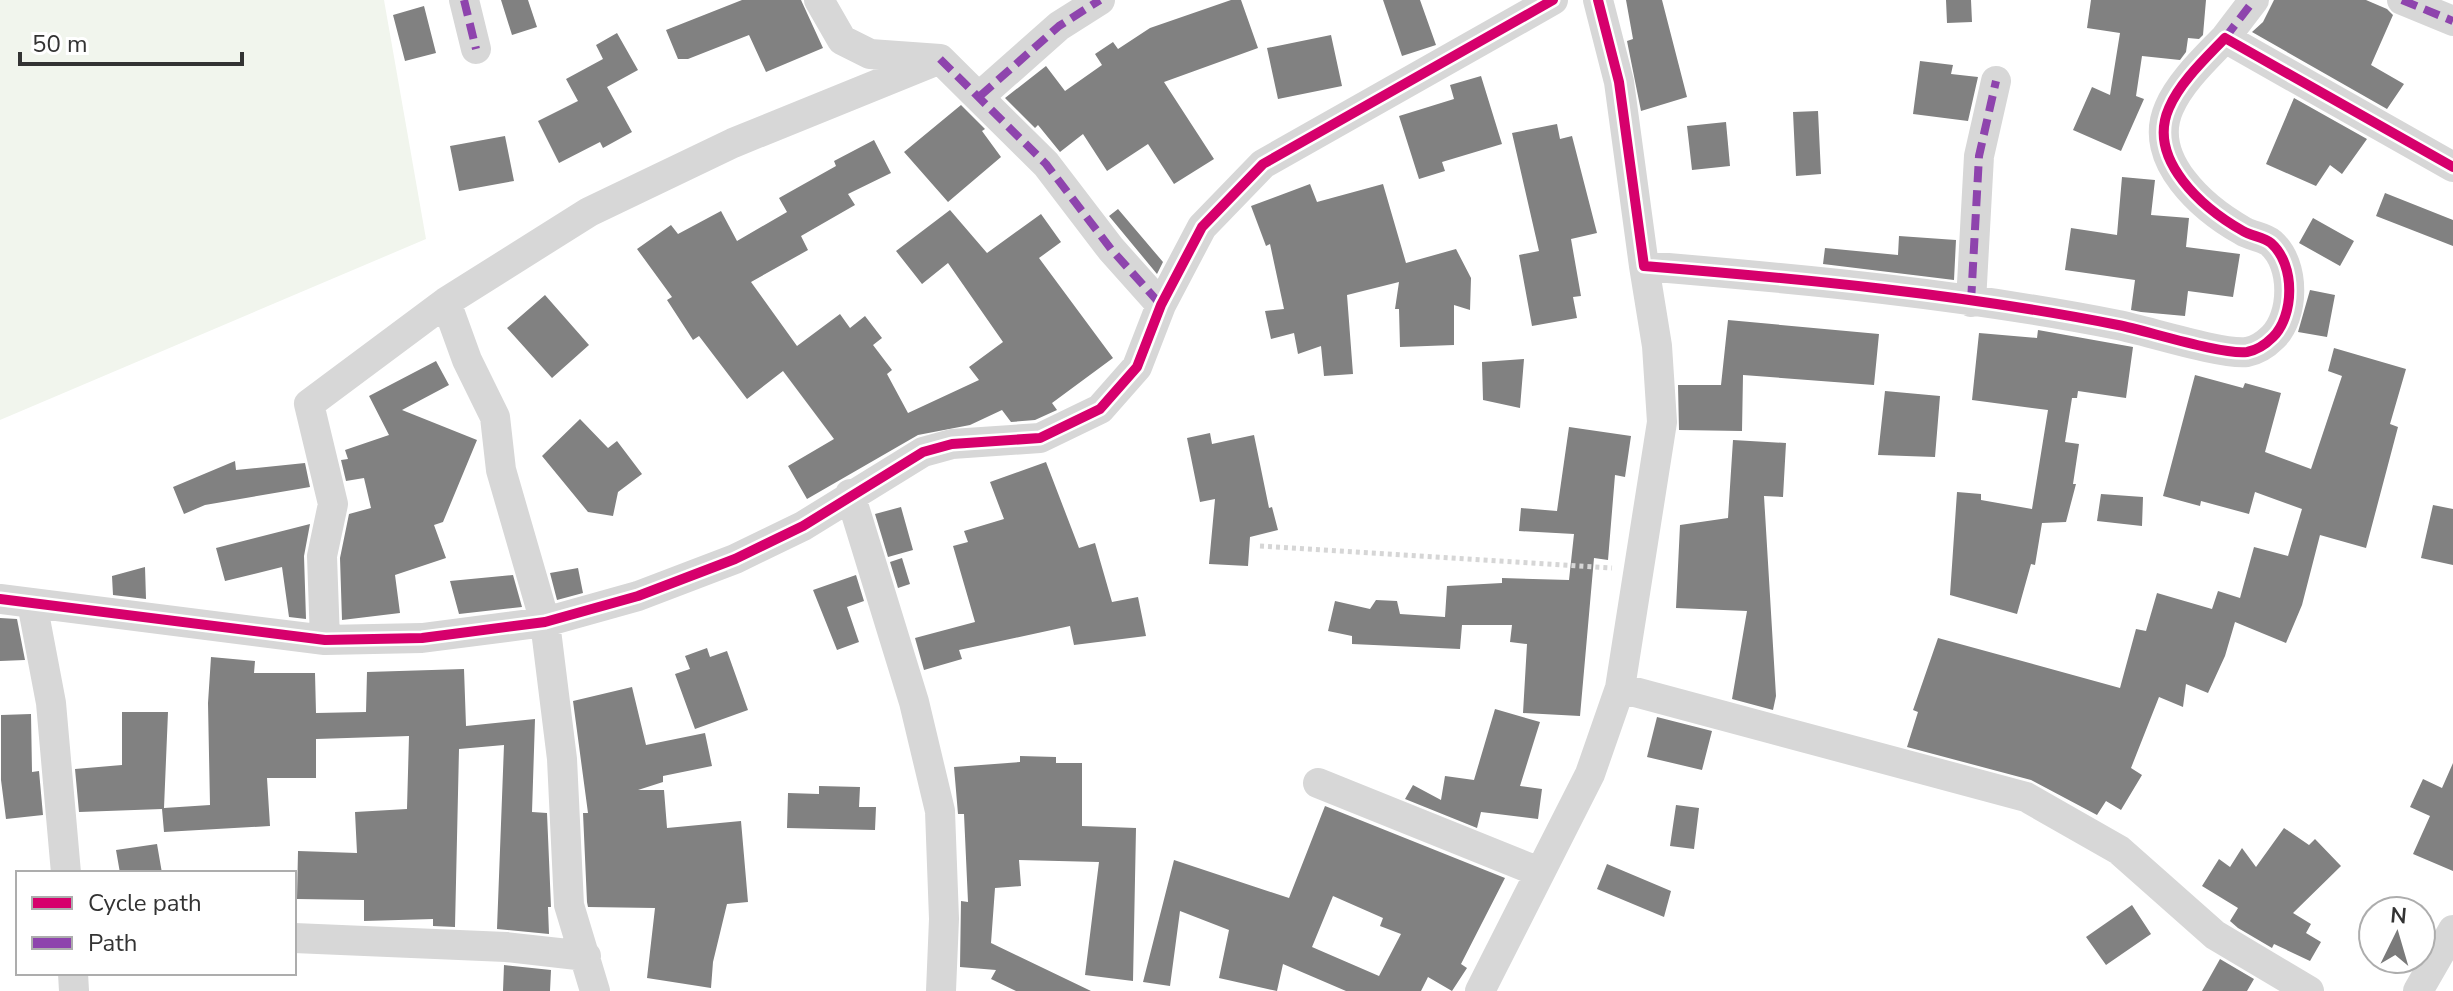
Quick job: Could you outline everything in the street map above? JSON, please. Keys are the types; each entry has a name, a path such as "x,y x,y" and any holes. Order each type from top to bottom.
{"street":[{"path":"464,0 476,49"},
{"path":"819,0 842,40 870,54 940,59 1046,164 1111,249 1161,305"},
{"path":"980,96 1059,26 1100,0"},
{"path":"0,599 325,640 422,638 545,622 638,596 735,559 803,526 850,494 923,452 952,444 1040,438 1100,409 1137,367 1161,305 1202,227 1263,164 1553,0"},
{"path":"1480,991 1590,774 1620,688 1662,422 1657,346 1619,82 1598,0"},
{"path":"1644,266 1860,286 2061,313 2170,335 2215,349 2247,352 2265,346 2281,329 2291,292 2283,265 2271,243 2246,233 2199,199 2177,174 2164,138 2168,109 2254,0"},
{"path":"2402,0 2453,21"},
{"path":"2225,38 2453,167"},
{"path":"325,640 322,556 333,504 309,404 446,302 589,212 733,143 940,59"},
{"path":"1971,302 1979,156 1996,81"},
{"path":"446,302 467,360 495,417 501,470 545,622 562,759 569,905 595,991"},
{"path":"850,494 914,702 940,811 944,919 941,991"},
{"path":"32,603 51,703 66,871"},
{"path":"1620,688 2026,797 2119,850 2215,935 2298,987"},
{"path":"1318,783 1539,872"},
{"path":"2418,991 2453,930"},
{"path":"296,938 506,947 586,956"}],"path":[{"path":"1260,546 1641,569"}],"shaded area":[{"path":"0,0 384,0 426,239 0,420"}],"building":[{"path":"501,0 528,0 537,27 512,35"},
{"path":"742,0 801,0 823,48 766,72 749,35 688,59 678,59 666,30"},
{"path":"1231,0 1241,0 1258,48 1164,82 1214,159 1174,184 1148,144 1107,171 1083,134 1060,152 1038,125 1035,128 1005,98 1046,66 1065,91 1102,65 1095,54 1113,42 1118,49 1150,28"},
{"path":"1383,0 1420,0 1436,45 1402,56"},
{"path":"1626,0 1662,0 1687,97 1641,111 1627,41 1633,39"},
{"path":"1946,0 1971,0 1972,22 1947,23"},
{"path":"2091,0 2206,0 2203,35 2199,39 2188,38 2186,52 2180,60 2142,56 2136,96 2144,99 2121,151 2073,130 2092,87 2110,95 2120,33 2087,28"},
{"path":"2274,0 2366,0 2387,9 2393,15 2371,65 2404,84 2387,109 2252,32 2263,22"},
{"path":"424,6 436,53 405,61 393,15"},
{"path":"617,33 638,70 607,87 632,132 603,148 600,142 559,163 538,121 578,101 566,79 603,59 596,45"},
{"path":"1331,35 1342,86 1278,99 1267,48"},
{"path":"1920,61 1953,65 1951,74 1978,77 1968,121 1913,114"},
{"path":"1481,76 1502,144 1442,162 1445,171 1419,179 1399,116 1454,99 1450,85"},
{"path":"2294,98 2367,139 2342,174 2330,165 2316,186 2266,164"},
{"path":"961,105 985,129 982,131 1001,157 948,202 904,152"},
{"path":"1818,111 1821,174 1796,176 1793,112"},
{"path":"1726,122 1730,166 1692,170 1687,126"},
{"path":"1557,124 1560,139 1572,136 1597,233 1571,239 1581,296 1573,297 1577,318 1532,326 1519,255 1539,251 1512,133"},
{"path":"505,136 514,181 459,191 450,146"},
{"path":"874,140 891,173 848,194 855,205 801,236 808,250 751,282 797,346 840,314 850,328 865,316 882,338 873,345 892,370 887,374 908,413 979,380 969,367 1003,342 948,263 922,284 896,251 950,210 987,253 1041,214 1061,242 1039,258 1113,358 1052,403 1057,410 1035,420 1011,422 1002,410 970,425 918,435 807,499 788,466 834,439 783,371 747,399 699,336 693,340 667,300 672,297 637,249 671,225 678,234 721,211 737,241 787,212 779,198 836,166 834,161"},
{"path":"2122,177 2155,180 2151,215 2189,218 2186,247 2240,254 2233,297 2188,291 2185,316 2141,312 2131,310 2135,280 2065,270 2071,228 2117,235"},
{"path":"1310,184 1317,202 1383,184 1406,263 1456,249 1471,278 1470,310 1454,305 1454,345 1400,347 1399,309 1395,309 1399,282 1347,295 1353,374 1324,376 1321,346 1298,354 1294,333 1271,339 1265,311 1284,309 1270,244 1266,246 1251,206"},
{"path":"2385,193 2453,220 2453,246 2376,216"},
{"path":"1118,209 1163,262 1157,274 1109,216"},
{"path":"2313,218 2354,241 2340,266 2299,243"},
{"path":"1899,236 1956,240 1954,280 1823,264 1825,248 1898,255"},
{"path":"2310,290 2335,295 2327,337 2298,332"},
{"path":"545,295 589,345 552,378 507,328"},
{"path":"1728,320 1879,334 1874,385 1743,375 1742,431 1679,430 1678,385 1721,385"},
{"path":"2038,330 2133,347 2126,398 2078,391 2077,398 2072,398 2065,442 2079,444 2073,484 2076,484 2066,522 2042,523 2035,565 2031,564 2017,614 1950,595 1957,492 1981,494 1981,500 2032,509 2048,410 1972,400 1979,333 2037,338"},
{"path":"2334,348 2406,369 2390,424 2398,427 2366,548 2320,535 2302,605 2286,643 2235,622 2225,656 2208,693 2186,684 2183,707 2159,697 2131,768 2142,775 2121,810 2106,801 2097,815 2031,780 1907,747 1918,712 1913,710 1938,638 2120,688 2136,629 2146,631 2157,593 2212,609 2218,591 2240,598 2254,547 2288,556 2302,509 2255,492 2249,514 2201,501 2200,506 2163,496 2195,375 2243,388 2245,383 2281,393 2265,452 2311,469 2342,376 2328,371"},
{"path":"1524,359 1520,408 1483,400 1482,362"},
{"path":"436,361 449,385 402,410 477,440 443,522 434,525 446,558 395,575 400,613 342,620 340,558 349,514 371,508 364,478 346,481 341,460 348,459 345,450 389,435 369,396"},
{"path":"1885,391 1940,396 1935,457 1878,455"},
{"path":"580,419 608,448 617,441 642,474 618,492 613,516 588,512 542,456"},
{"path":"1569,427 1631,436 1625,477 1615,475 1608,560 1594,558 1580,716 1523,713 1527,644 1510,642 1512,625 1462,625 1460,649 1352,644 1352,636 1328,631 1335,601 1370,609 1376,600 1397,601 1400,614 1445,617 1447,586 1502,583 1502,578 1569,580 1574,534 1519,531 1521,508 1557,511"},
{"path":"1210,433 1212,444 1254,435 1269,508 1272,507 1278,530 1250,537 1248,566 1209,564 1215,499 1200,502 1187,438"},
{"path":"1733,440 1786,443 1783,497 1764,496 1776,696 1773,710 1732,699 1747,611 1676,608 1680,525 1728,518"},
{"path":"235,461 236,470 305,463 310,487 205,505 184,514 173,487"},
{"path":"1046,462 1079,548 1095,543 1112,602 1138,597 1146,636 1074,645 1070,626 959,650 962,659 924,670 915,638 975,622 953,546 968,542 964,531 1004,519 990,482"},
{"path":"2101,494 2143,497 2142,526 2097,521"},
{"path":"2433,505 2453,509 2453,565 2421,558"},
{"path":"901,507 913,550 888,557 875,514"},
{"path":"310,524 304,556 306,619 289,617 282,567 225,581 216,548"},
{"path":"902,558 910,584 898,588 890,562"},
{"path":"145,567 146,599 113,595 112,576"},
{"path":"578,568 583,593 557,600 550,573"},
{"path":"513,575 522,607 459,614 450,581"},
{"path":"856,575 864,601 847,607 859,642 837,650 813,590"},
{"path":"0,618 17,619 25,660 0,661"},
{"path":"707,648 710,657 727,651 748,710 695,729 675,674 690,669 685,656"},
{"path":"211,657 255,661 254,673 315,673 316,713 366,712 367,672 464,669 466,726 535,719 532,812 547,813 551,907 548,907 549,934 497,929 504,745 459,749 455,927 433,926 433,919 364,921 364,900 297,899 298,851 357,853 355,812 407,809 409,736 316,739 316,778 267,778 270,826 164,832 162,809 79,812 75,769 122,765 122,712 168,712 164,808 210,805 208,703"},
{"path":"632,687 646,745 705,733 712,766 663,776 663,782 638,790 664,790 667,828 741,821 748,902 727,904 713,962 711,988 647,978 655,908 588,907 583,813 588,813 573,701"},
{"path":"1495,709 1540,722 1520,786 1542,789 1538,819 1481,812 1477,828 1405,799 1413,785 1441,800 1445,776 1474,780"},
{"path":"31,714 32,772 39,771 43,815 6,819 1,780 1,715"},
{"path":"1657,717 1712,731 1702,770 1647,757"},
{"path":"1020,756 1056,757 1056,763 1082,763 1082,826 1136,828 1133,981 1085,975 1099,862 1019,860 1021,886 995,888 991,943 1091,991 1016,991 991,979 996,970 960,967 961,901 968,902 964,814 958,814 954,767 1020,762"},
{"path":"2453,763 2453,871 2413,854 2430,816 2410,807 2423,779 2442,788"},
{"path":"819,786 860,787 859,807 876,807 875,830 787,828 788,793 819,794"},
{"path":"1676,805 1699,808 1694,849 1670,846"},
{"path":"1325,806 1505,878 1461,964 1467,968 1452,991 1428,977 1421,991 1346,991 1283,964 1277,991 1219,978 1229,930 1180,911 1170,986 1143,982 1174,860 1289,898","holes":["1333,896 1383,918 1380,926 1401,934 1379,976 1312,947"]},
{"path":"2284,828 2309,845 2315,839 2341,866 2293,913 2311,924 2306,933 2321,942 2310,961 2274,944 2272,948 2238,928 2230,921 2238,908 2202,886 2219,859 2230,867 2242,848 2256,867"},
{"path":"157,844 162,871 120,871 116,850"},
{"path":"1607,864 1671,891 1664,917 1597,889"},
{"path":"2132,905 2151,934 2106,965 2086,937"},
{"path":"2220,959 2254,979 2247,991 2202,991"},
{"path":"504,965 551,970 550,991 503,991"}],"marked path":[{"path":"464,0 476,49"},
{"path":"980,96 1059,26 1100,0"},
{"path":"2225,38 2254,0"},
{"path":"2402,0 2453,21"},
{"path":"940,59 1046,164 1111,249 1161,305"},
{"path":"1971,302 1979,156 1996,81"}],"cycle path":[{"path":"0,599 325,640 422,638 545,622 638,596 735,559 803,526 923,452 952,444 1040,438 1100,409 1137,367 1161,305 1202,227 1263,164 1553,0"},
{"path":"1598,0 1619,82 1644,266 1941,296 2059,314 2221,350 2247,352 2270,340 2285,317 2289,290 2285,264 2271,243 2228,222 2196,196 2172,164 2165,146 2164,127 2169,108 2194,71 2225,38 2453,167"}]}
